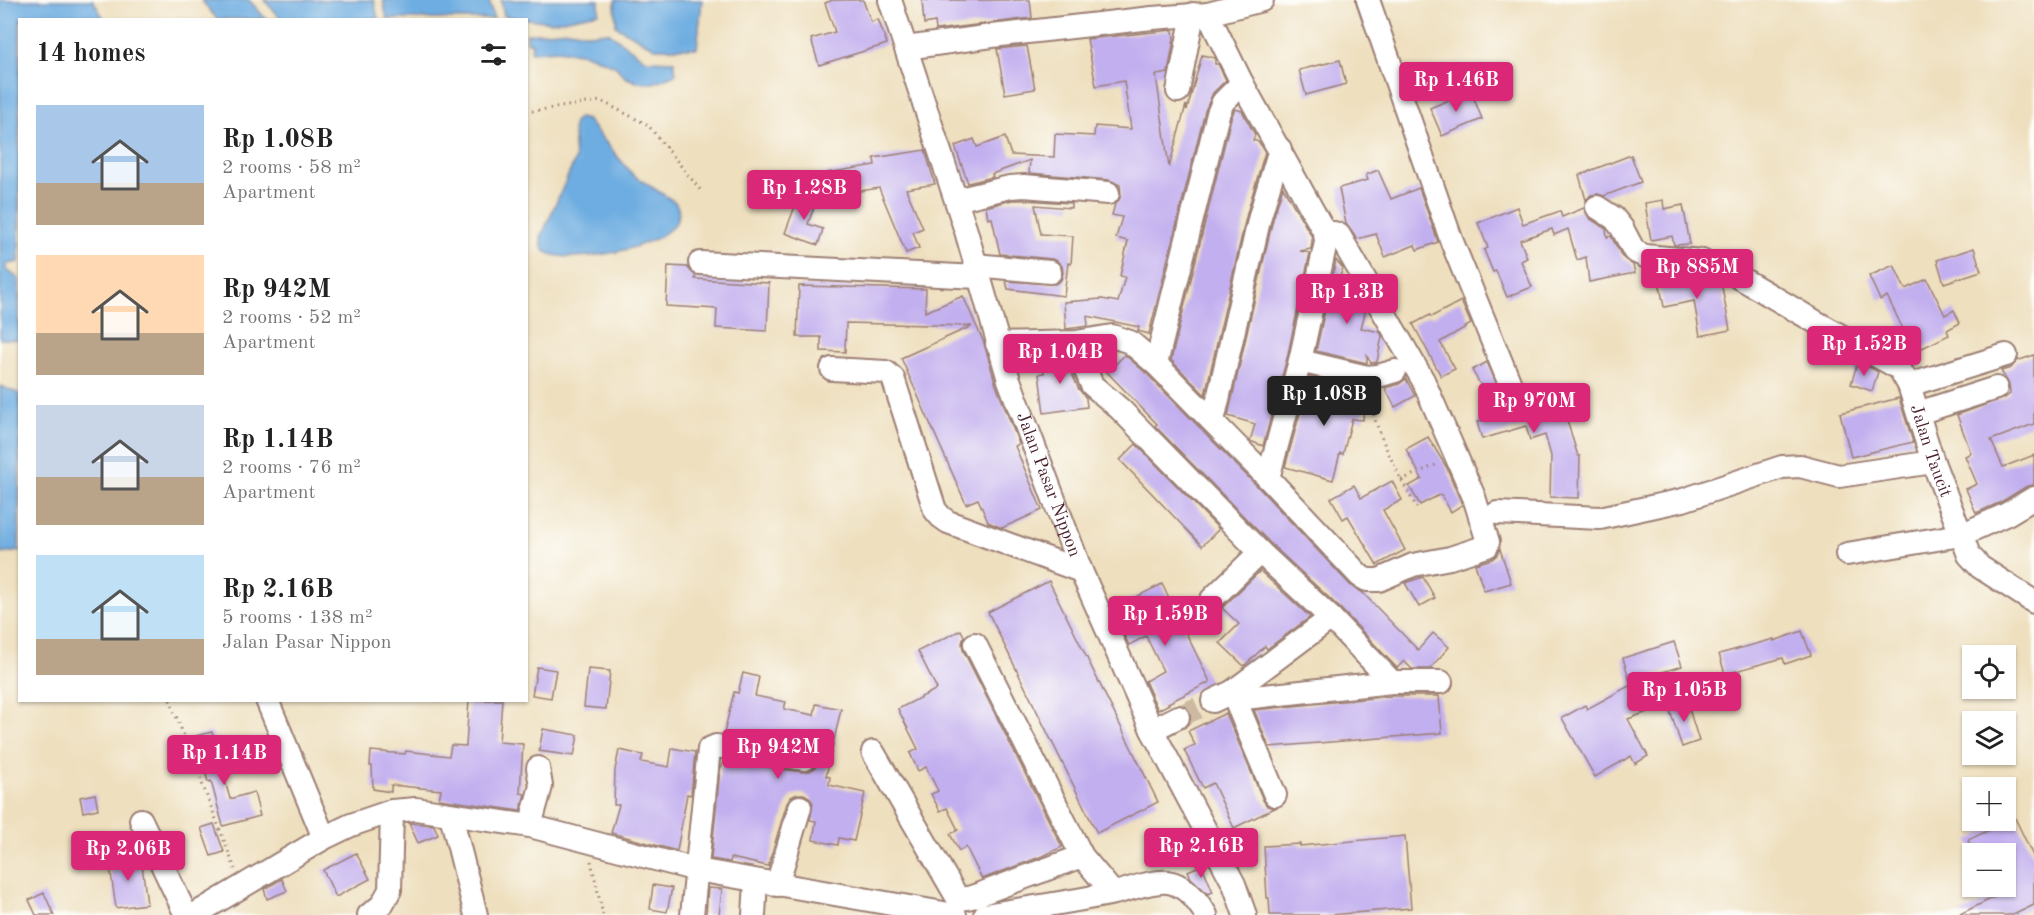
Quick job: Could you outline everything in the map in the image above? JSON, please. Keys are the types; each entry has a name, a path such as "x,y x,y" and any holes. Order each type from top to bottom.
{"street":[{"name":"Jalan Pasar Nippon","path":"890,0 956,200 998,344 1081,571 1152,730 1234,884 1245,915"},
{"path":"906,48 1200,14 1262,0"},
{"path":"1368,0 1452,242 1510,384"},
{"path":"1200,14 1280,149 1324,233 1326,249 1300,361 1268,478"},
{"path":"1178,91 1200,14"},
{"path":"1156,364 1218,114 1223,102 1242,83"},
{"path":"1213,421 1260,216 1280,149"},
{"path":"956,200 1024,186 1108,193"},
{"name":"Jalan Taucit","path":"1597,207 1614,218 1634,250 1645,256 1702,261 1725,269 1842,338 1896,366 1909,385 1933,462 1969,555 1974,561 2034,602"},
{"path":"998,344 1076,342 1118,336 1130,342 1156,364 1213,421 1360,576 1367,580 1379,580 1413,565 1450,558 1487,546 1488,542 1474,497 1423,380 1339,235 1324,233"},
{"path":"700,263 1050,272"},
{"path":"1909,385 2006,355"},
{"path":"1300,361 1367,377 1395,371"},
{"path":"1084,366 1092,385 1120,410 1260,552 1331,618 1392,682"},
{"path":"832,369 886,372 893,378 935,510 941,517 948,522 1081,571"},
{"path":"1918,413 1996,388"},
{"path":"1497,513 1600,518 1683,500 1782,467 1800,466 1839,476 1933,462"},
{"path":"1847,554 1961,535 2007,514 2034,498"},
{"path":"1212,599 1260,552"},
{"path":"1227,697 1331,618"},
{"path":"975,644 1082,856 1113,893"},
{"path":"1227,697 1392,682 1441,682"},
{"path":"1227,697 1275,795"},
{"path":"268,702 324,838"},
{"path":"1152,730 1178,717"},
{"path":"692,915 709,749 716,746 805,759"},
{"path":"873,752 960,899 972,897 1082,856"},
{"path":"530,826 541,786 538,768"},
{"path":"754,915 800,807"},
{"path":"194,915 324,838 371,817 416,809 530,826 698,870 907,911 955,915"},
{"path":"369,915 381,906 390,890 392,812"},
{"path":"451,815 476,915"},
{"path":"141,820 186,915"},
{"path":"985,915 1113,893 1161,882 1168,882 1182,888 1192,896 1206,915"}],"path":[{"path":"528,112 601,101 648,125 702,192"},
{"path":"1367,377 1373,411 1401,480 1417,508"},
{"path":"1401,480 1438,464"},
{"path":"171,702 242,888"},
{"path":"587,842 603,915"}],"water":[{"path":"0,0 93,0 103,18 18,18 18,262 7,264 6,269 18,278 18,340 0,339"},
{"path":"201,0 249,0 265,18 216,18"},
{"path":"264,0 374,0 378,18 280,18"},
{"path":"383,0 489,0 494,18 387,18"},
{"path":"501,0 599,0 599,13 552,22 504,16"},
{"path":"615,0 702,0 697,48 655,48 616,26"},
{"path":"569,30 591,34 608,32 646,60 674,61 676,74 653,83 637,82 625,77 615,66 586,54 557,50 531,52 532,43 528,42 528,34"},
{"path":"579,118 587,120 633,175 675,202 678,217 669,230 651,241 601,255 576,257 556,255 544,250 541,237 575,160 573,126"},
{"path":"0,386 18,393 18,551 0,554"}],"building":[{"path":"833,0 863,0 871,22 878,19 887,44 819,65 811,39 835,32 825,3"},
{"path":"922,0 1030,0 1032,18 936,30 935,22 924,24"},
{"path":"1173,30 1174,39 1168,73 1156,75 1169,167 1202,55 1215,58 1215,64 1218,64 1226,80 1213,93 1205,111 1149,334 1138,331 1139,327 1087,316 1088,326 1066,329 1064,302 1102,299 1118,302 1125,277 1120,276 1128,241 1116,238 1122,217 1112,215 1121,195 1120,185 1109,180 1029,173 1030,160 992,174 993,177 968,183 955,146 974,139 977,147 1005,137 1011,155 1054,157 1055,134 1094,136 1095,126 1131,129 1124,81 1096,86 1087,39"},
{"path":"1027,46 1035,89 1005,94 997,49"},
{"path":"1340,60 1346,84 1306,95 1299,70"},
{"path":"1471,91 1482,119 1442,136 1430,108"},
{"path":"1235,109 1242,111 1255,135 1253,140 1259,142 1265,152 1247,213 1205,395 1171,360"},
{"path":"925,150 935,184 906,189 923,228 913,232 919,248 906,253 879,188 829,196 826,173 875,165 874,158"},
{"path":"1631,155 1641,182 1604,196 1591,195 1586,200 1579,175"},
{"path":"1378,170 1391,199 1419,188 1438,242 1417,250 1415,245 1385,257 1376,234 1357,239 1346,224 1339,188 1368,180 1366,175"},
{"path":"1283,187 1312,237 1312,241 1311,249 1300,251 1310,253 1287,358 1263,446 1250,441 1255,424 1228,416 1273,219"},
{"path":"800,193 817,199 808,224 823,229 818,245 785,233"},
{"path":"1012,200 1071,203 1071,208 1035,205 1041,234 1073,236 1071,264 1068,263 1064,296 1008,289 1006,281 1055,284 1061,280 1063,273 1062,266 1052,259 1000,254 992,218 988,219 986,207"},
{"path":"1663,200 1664,209 1683,205 1690,244 1674,245 1672,236 1651,240 1645,203"},
{"path":"1517,207 1523,224 1560,211 1562,217 1584,208 1589,218 1606,229 1607,237 1611,236 1622,257 1633,265 1635,273 1589,282 1586,257 1577,260 1568,229 1554,235 1552,229 1520,240 1527,258 1521,261 1532,287 1507,297 1484,250 1488,248 1478,223"},
{"path":"1974,248 1981,271 1944,283 1937,260"},
{"path":"1336,260 1343,268 1339,279 1352,284 1348,298 1362,302 1366,309 1361,328 1380,332 1382,336 1377,362 1371,363 1367,356 1367,363 1316,351"},
{"path":"1894,265 1905,289 1927,279 1945,315 1954,310 1960,323 1947,330 1949,335 1910,354 1898,329 1902,327 1887,296 1880,300 1869,276"},
{"path":"668,266 687,267 695,275 695,279 769,283 767,331 716,328 717,309 666,306"},
{"path":"1657,271 1686,273 1688,283 1711,279 1721,282 1730,330 1700,336 1694,301 1664,307"},
{"path":"799,286 926,289 925,312 963,296 984,343 996,385 1019,444 1015,446 1042,510 1002,528 988,522 978,499 966,504 901,358 972,326 846,323 845,352 821,351 821,337 797,337"},
{"path":"1461,301 1471,324 1440,342 1455,369 1441,376 1413,324"},
{"path":"1125,355 1147,374 1258,487 1350,585 1363,593 1418,650 1433,633 1449,647 1430,669 1412,669 1404,661 1397,668 1341,609 1269,542 1155,426 1157,424 1107,372"},
{"path":"2034,355 2034,424 1991,440 2003,467 2034,455 2034,485 2027,486 2001,502 1976,513 1966,489 1977,484 1965,456 1971,453 1957,415 2010,394 2009,384 2001,371 2011,368 2017,361"},
{"path":"1042,356 1075,356 1071,364 1071,371 1078,388 1086,398 1087,407 1044,413 1039,374 1044,373"},
{"path":"1858,361 1878,372 1872,391 1851,384"},
{"path":"1487,362 1501,394 1513,397 1520,409 1528,407 1532,420 1564,411 1578,456 1580,456 1579,498 1550,497 1551,456 1545,435 1530,440 1526,426 1482,439 1477,422 1498,416 1472,370"},
{"path":"1310,377 1365,390 1363,420 1352,419 1343,454 1340,453 1333,480 1285,467"},
{"path":"1406,379 1415,396 1395,407 1385,388 1399,384"},
{"path":"1899,398 1913,442 1851,457 1840,413"},
{"path":"1428,437 1447,468 1462,505 1451,512 1441,494 1420,505 1409,486 1422,479 1406,449"},
{"path":"1136,444 1219,529 1202,546 1120,460"},
{"path":"1392,481 1402,500 1383,510 1405,550 1377,565 1348,516 1343,519 1331,498 1354,485 1361,498"},
{"path":"1500,549 1511,583 1484,591 1475,564 1492,559"},
{"path":"1260,571 1310,617 1267,649 1265,646 1244,666 1220,643 1239,624 1222,608"},
{"path":"1423,577 1435,598 1419,607 1405,583"},
{"path":"1049,581 1158,802 1097,833 988,612"},
{"path":"1162,584 1210,682 1158,710 1145,681 1163,671 1146,636 1129,645 1120,626 1137,618 1128,601"},
{"path":"961,630 964,636 963,650 1062,847 982,879 966,847 959,851 950,834 958,830 947,808 940,811 931,794 938,791 926,767 918,771 910,753 918,749 898,709 937,689 918,651"},
{"path":"1802,631 1811,655 1785,664 1783,658 1725,674 1719,654 1774,639 1774,641"},
{"path":"1674,642 1682,666 1650,676 1661,707 1628,719 1648,756 1635,764 1631,756 1595,777 1562,718 1585,705 1587,709 1631,685 1623,658"},
{"path":"537,667 556,670 551,698 532,695"},
{"path":"588,669 610,671 606,709 584,707"},
{"path":"743,673 759,677 755,696 786,702 784,709 814,715 816,704 841,709 826,776 830,777 829,785 865,793 854,841 839,838 838,845 813,840 816,821 810,820 813,803 804,794 797,794 787,803 768,866 731,858 730,862 711,859 720,770 724,761 803,772 815,768 818,762 817,753 813,748 807,746 724,733 734,692 738,693"},
{"path":"1393,696 1439,696 1442,733 1269,747 1254,710"},
{"path":"1686,699 1699,741 1682,747 1668,705"},
{"path":"469,702 502,702 499,742 523,744 520,793 525,794 520,811 439,799 441,790 391,785 391,792 373,789 371,751 405,754 406,751 449,756 451,745 466,746"},
{"path":"1226,713 1263,800 1267,806 1275,808 1234,828 1213,783 1203,788 1184,750 1195,745 1188,731"},
{"path":"543,729 578,735 574,756 539,751"},
{"path":"212,732 230,799 254,792 260,816 223,826 211,781 208,782 195,736"},
{"path":"672,748 695,752 691,795 687,794 677,851 611,833 619,805 614,805 615,770 619,750 643,755 641,762 669,767"},
{"path":"95,794 98,809 83,812 80,797"},
{"path":"2016,820 2034,858 2034,905 2013,915 1958,915 1995,897 2016,897 2016,843 1969,843 1968,840 1987,831 2016,831"},
{"path":"409,823 434,825 438,835 418,843"},
{"path":"214,824 224,852 211,856 201,828"},
{"path":"1405,836 1411,908 1329,915 1270,915 1264,846 1300,844 1300,846"},
{"path":"356,853 370,879 336,897 323,870"},
{"path":"141,856 147,904 116,908 109,860"},
{"path":"1202,865 1213,892 1208,894 1191,878 1188,871"},
{"path":"282,879 287,891 267,899 264,889"},
{"path":"653,885 672,888 667,912 650,909"},
{"path":"708,888 722,889 719,915 706,915"},
{"path":"44,893 54,915 36,915 29,900"}],"tunnel":[{"path":"1178,717 1213,701"}]}
